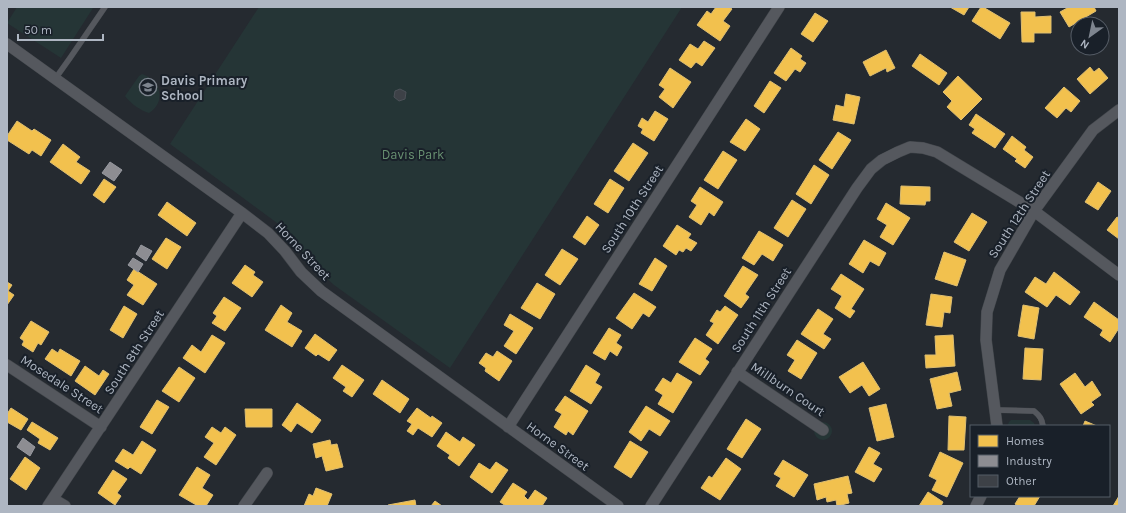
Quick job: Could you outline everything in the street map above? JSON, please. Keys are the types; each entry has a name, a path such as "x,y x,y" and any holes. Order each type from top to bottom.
{"street":[{"name":"South 10th Street","path":"508,427 780,7"},
{"name":"Horne Street","path":"7,44 268,233 285,251 301,272 321,291 618,506"},
{"name":"South 12th Street","path":"996,425 986,340 987,312 1000,270 1034,211 1093,130 1119,110"},
{"name":"South 11th Street","path":"651,506 737,372 871,169 882,160 910,148 923,148 937,152 1034,211"},
{"path":"1034,211 1119,275"},
{"name":"South 8th Street","path":"51,502 242,213"},
{"name":"Mosedale Street","path":"7,365 102,426"},
{"name":"Millburn Court","path":"737,372 823,430"},
{"path":"244,506 267,473"},
{"path":"976,506 980,497"},
{"path":"51,502 65,506"}],"lane":[{"path":"55,79 105,7"},
{"path":"994,410 1034,412 1039,415 1043,425"}],"green space":[{"path":"17,7 93,8 61,58 7,23"},
{"name":"Davis Park","path":"259,7 682,7 450,368 334,285 320,272 277,223 170,144"},
{"path":"142,74 154,82 160,96 157,105 149,113 136,106 125,96"},
{"path":"1011,420 1030,420 1035,425 1008,425"},
{"path":"819,422 827,422 832,427 830,438 827,440 819,440 814,435 814,427"}],"building: Homes":[{"path":"716,7 729,7 732,9 723,21 730,26 720,41 697,25 707,11 711,14"},
{"path":"950,7 969,7 964,15"},
{"path":"981,7 1010,23 1000,39 972,21"},
{"path":"1069,7 1094,7 1096,11 1088,16 1070,16 1069,27 1060,12"},
{"path":"1021,12 1035,12 1035,17 1051,16 1051,33 1034,33 1034,42 1022,42"},
{"path":"815,13 828,21 813,42 801,34"},
{"path":"704,41 715,48 702,66 696,62 691,68 679,60 690,44 698,49"},
{"path":"791,48 802,56 800,59 806,63 800,72 795,69 786,81 774,73"},
{"path":"886,50 895,68 887,72 886,68 870,76 863,62"},
{"path":"920,54 947,73 939,85 912,66"},
{"path":"1090,67 1094,72 1099,68 1108,78 1090,94 1077,79"},
{"path":"670,68 691,82 673,108 659,97 665,89 659,85"},
{"path":"958,76 982,99 961,120 947,107 952,101 943,92"},
{"path":"770,81 781,88 764,113 754,106"},
{"path":"1064,87 1080,101 1071,112 1066,108 1057,118 1045,108"},
{"path":"846,94 860,97 854,124 833,120 836,105 844,107"},
{"path":"655,111 668,119 654,141 641,133 643,129 638,126 642,118 648,122"},
{"path":"976,114 1005,134 995,148 972,133 975,129 969,125"},
{"path":"746,119 760,129 745,151 730,142"},
{"path":"17,121 32,131 34,129 51,140 41,156 32,150 29,154 7,140 7,136"},
{"path":"838,132 851,140 832,169 819,160"},
{"path":"1012,136 1026,147 1024,150 1033,157 1025,168 1015,161 1017,159 1003,149"},
{"path":"633,143 648,153 629,181 614,171"},
{"path":"63,144 80,157 76,162 90,171 81,184 50,162"},
{"path":"723,151 737,160 718,189 704,180"},
{"path":"814,165 829,175 811,204 796,194"},
{"path":"104,179 116,187 104,203 93,195"},
{"path":"610,179 624,188 608,213 594,204"},
{"path":"1098,182 1111,191 1098,210 1085,202"},
{"path":"901,186 930,187 930,201 926,201 925,205 900,204"},
{"path":"700,187 723,202 714,216 709,212 701,225 689,217 697,205 691,201"},
{"path":"792,200 806,209 788,237 774,228"},
{"path":"167,202 196,223 187,236 158,215"},
{"path":"886,203 910,218 893,245 880,237 887,225 877,219"},
{"path":"972,213 987,222 969,251 954,242"},
{"path":"587,216 599,225 585,245 573,237"},
{"path":"1117,217 1119,218 1119,239 1107,230"},
{"path":"677,225 691,234 688,238 697,243 691,251 686,248 683,252 679,250 676,255 663,246"},
{"path":"759,231 783,245 773,261 762,254 754,265 742,258"},
{"path":"166,238 181,247 167,269 152,259"},
{"path":"864,240 886,253 879,266 870,261 863,273 849,264"},
{"path":"562,249 578,259 560,285 545,275"},
{"path":"944,252 966,260 957,286 935,279"},
{"path":"655,258 667,266 652,291 639,284"},
{"path":"245,265 255,272 253,275 263,282 252,297 232,283"},
{"path":"743,266 758,275 745,294 749,297 741,308 724,296"},
{"path":"134,269 157,284 143,305 127,295 134,285 127,280"},
{"path":"1054,272 1080,292 1070,305 1056,295 1047,307 1025,292 1035,277 1046,284"},
{"path":"841,274 864,289 851,309 855,311 850,318 835,308 842,296 831,289"},
{"path":"7,282 12,285 8,291 14,295 7,305"},
{"path":"537,283 555,294 540,319 521,308"},
{"path":"634,293 656,307 649,317 643,313 632,329 616,318"},
{"path":"931,294 952,297 950,313 944,312 942,327 926,325"},
{"path":"224,297 241,308 225,331 212,323 217,316 213,313"},
{"path":"1094,302 1119,320 1119,328 1110,342 1100,335 1103,330 1084,317"},
{"path":"281,305 292,313 287,322 302,331 292,347 265,330"},
{"path":"1023,305 1039,308 1034,339 1018,336"},
{"path":"124,306 137,314 123,338 110,330"},
{"path":"725,306 738,315 718,344 706,335 714,323 710,321 717,310 720,312"},
{"path":"818,309 833,319 823,334 831,339 824,349 801,334"},
{"path":"510,314 533,328 516,354 504,346 514,331 504,325"},
{"path":"31,321 49,332 41,345 38,343 33,352 22,345 24,341 20,338"},
{"path":"609,328 621,335 616,343 622,347 617,356 610,351 605,360 593,353"},
{"path":"315,334 337,350 329,361 318,354 316,356 305,348"},
{"path":"212,335 225,343 205,373 183,358 192,345 201,352"},
{"path":"953,335 955,366 926,368 925,355 936,355 935,336"},
{"path":"695,338 712,349 705,359 709,362 700,375 679,362"},
{"path":"797,340 817,353 801,379 788,371 795,360 787,355"},
{"path":"1025,348 1043,349 1041,380 1023,379"},
{"path":"52,349 58,353 60,349 80,361 71,376 45,359"},
{"path":"497,351 512,361 499,381 485,371 486,368 479,363 486,353 493,357"},
{"path":"863,362 880,389 869,396 862,385 850,393 839,377"},
{"path":"342,365 364,380 352,397 343,391 346,387 333,378"},
{"path":"586,365 600,374 595,383 602,387 591,404 570,391"},
{"path":"85,366 99,376 103,370 109,374 95,395 75,381"},
{"path":"179,367 195,378 179,402 162,391"},
{"path":"957,372 961,390 949,393 952,406 937,409 930,379"},
{"path":"677,373 692,382 673,413 658,404 663,395 655,390 663,378 671,383"},
{"path":"1075,373 1085,387 1092,381 1101,395 1091,402 1094,405 1081,414 1060,384"},
{"path":"382,380 409,399 400,413 373,394"},
{"path":"565,396 588,411 573,435 568,431 566,435 554,427 562,414 555,410"},
{"path":"157,400 169,407 152,434 140,427"},
{"path":"297,403 321,420 312,433 297,423 291,432 282,425"},
{"path":"886,404 894,437 877,441 869,408"},
{"path":"646,406 670,421 660,436 649,429 641,441 629,432"},
{"path":"11,408 28,419 21,430 7,422 7,414"},
{"path":"417,408 431,418 432,416 442,423 432,437 418,428 413,435 407,431 412,424 407,421"},
{"path":"245,409 272,409 272,427 246,427"},
{"path":"949,416 966,417 964,450 948,450"},
{"path":"746,419 761,429 742,458 727,449"},
{"path":"1085,421 1095,425 1083,425"},
{"path":"32,422 58,438 50,450 38,443 40,439 27,430"},
{"path":"212,427 221,433 225,427 236,435 216,465 204,457 214,443 205,437"},
{"path":"446,432 460,442 463,437 475,445 459,466 448,458 450,455 437,446"},
{"path":"330,440 331,445 337,444 343,467 326,471 322,456 316,458 313,444"},
{"path":"142,441 156,450 141,474 130,467 128,469 115,461 123,449 133,455"},
{"path":"630,441 648,452 631,478 614,467"},
{"path":"869,447 880,453 873,464 882,469 874,482 855,472"},
{"path":"940,452 963,463 947,497 932,490 937,480 929,476"},
{"path":"25,457 40,468 26,490 10,479"},
{"path":"726,458 741,469 720,500 701,488 709,476 712,478"},
{"path":"783,460 808,475 794,497 776,486 781,478 774,474"},
{"path":"496,462 508,470 492,493 470,477 479,463 490,470"},
{"path":"197,467 210,475 202,488 213,495 206,506 198,506 179,495"},
{"path":"113,470 127,479 117,493 121,496 115,505 98,493"},
{"path":"848,476 852,493 847,494 849,503 837,506 836,500 827,502 826,497 817,500 814,484"},
{"path":"513,483 527,492 524,496 528,500 535,490 547,498 542,506 506,506 500,502"},
{"path":"316,488 332,494 327,506 304,506 309,494 313,496"},
{"path":"928,492 943,502 941,506 919,506"},
{"path":"1119,496 1119,506 1113,506"},
{"path":"1019,497 1039,497 1034,506 1018,506 1015,504"},
{"path":"415,500 416,506 388,506 388,505"},
{"path":"435,501 442,506 431,506"}],"building: Industry":[{"path":"110,162 122,170 114,181 102,173"},
{"path":"141,245 152,251 146,261 136,254"},
{"path":"133,258 143,264 138,272 128,265"},
{"path":"23,438 35,447 30,456 17,447"}],"building: Other":[{"path":"400,89 406,92 405,99 399,101 394,97 395,91"}],"place":[{"name":"Davis Primary School","path":"148,87"}]}
